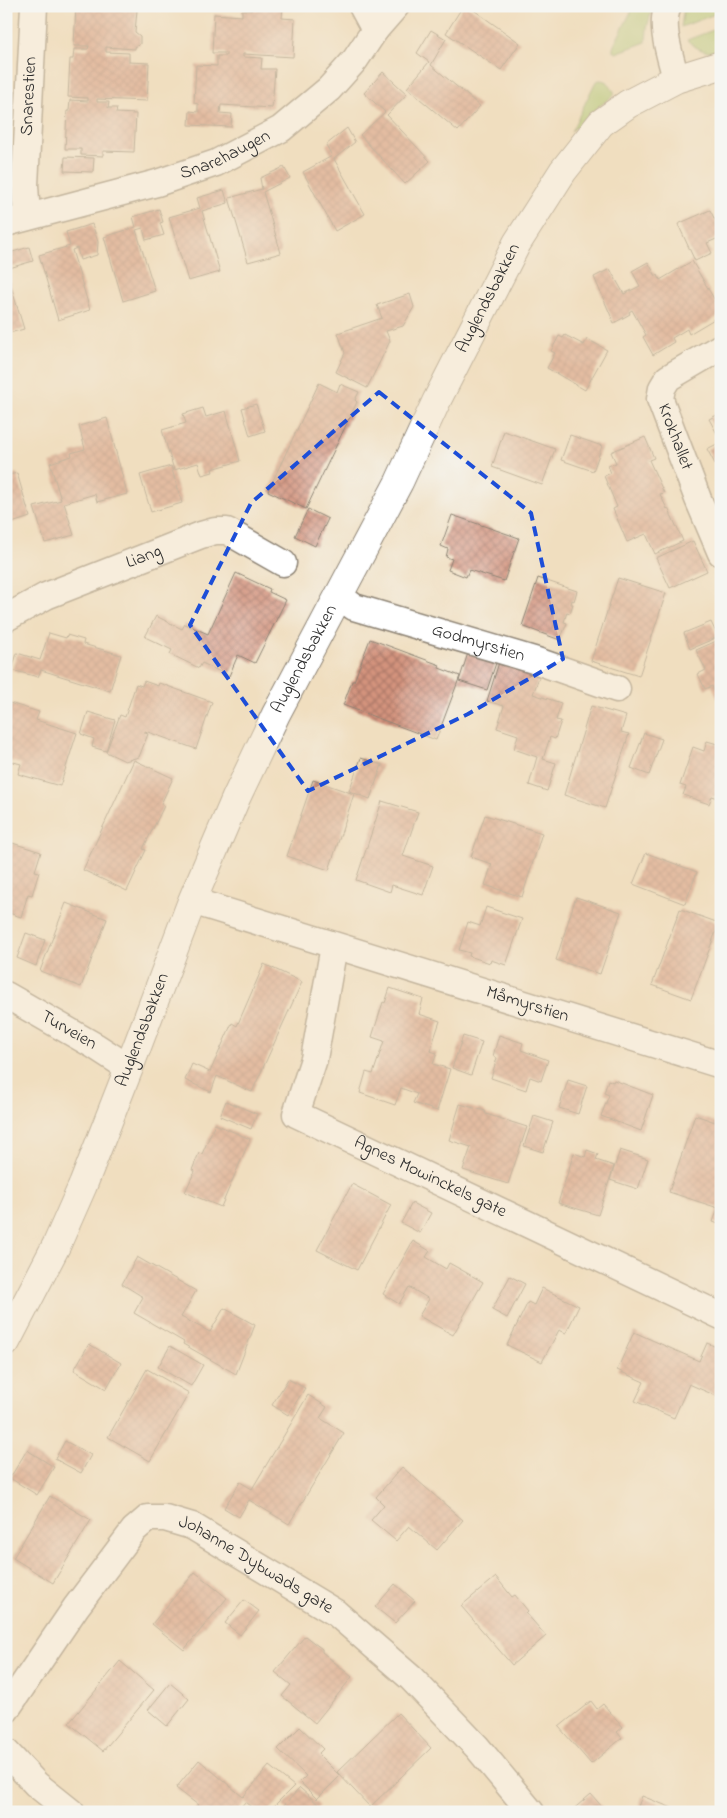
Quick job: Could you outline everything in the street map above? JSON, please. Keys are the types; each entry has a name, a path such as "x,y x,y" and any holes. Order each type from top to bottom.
{"street":[{"name":"Snarestien","path":"16,220 26,185 34,6"},
{"path":"362,6 375,30"},
{"name":"Snarehaugen","path":"16,220 95,201 157,183 216,163 242,151 281,129 328,89 355,60 375,30 396,6"},
{"path":"668,6 665,12 666,41 676,79"},
{"name":"Auglendsbakken","path":"6,1342 57,1244 129,1068 192,901 236,798 276,714 399,482 441,392 513,252 563,171 601,123 628,104 676,79 721,65"},
{"name":"Krokhallet","path":"721,347 668,378 662,388 660,399 721,553"},
{"name":"Liang","path":"6,618 46,596 215,531 227,531 283,563"},
{"name":"Godmyrstien","path":"339,596 354,606 537,661 617,689"},
{"name":"Måmyrstien","path":"192,901 721,1065"},
{"name":"Agnes Mowinckels gate","path":"334,946 314,1059 296,1114 721,1316"},
{"name":"Turveien","path":"6,995 95,1046 129,1068"},
{"name":"Johanne Dybwads gate","path":"6,1710 76,1606 134,1530 148,1518 165,1518 192,1526 336,1613 410,1678 477,1747 520,1808"},
{"path":"6,1752 36,1784 71,1812"}],"highlighted area":[{"path":"379,392 531,513 563,659 468,714 308,791 190,625 251,503"}],"green space":[{"path":"634,6 653,6 647,28 646,42 616,53 613,51 613,47"},
{"path":"684,6 721,6 721,10 718,13 681,27"},
{"path":"721,27 721,51 711,52 702,50 687,40"},
{"path":"599,80 607,82 615,94 571,132 595,83"}],"building":[{"path":"76,6 106,6 106,8 137,10 135,32 140,36 140,44 135,49 106,47 106,52 129,53 129,62 149,63 147,101 97,99 97,102 109,102 108,108 117,108 116,113 136,114 134,152 103,151 103,156 81,155 81,149 65,149 67,111 69,111 70,100 88,101 88,98 68,97 70,59 73,59 74,49 88,49 89,46 74,46"},
{"path":"252,6 283,6 282,18 295,19 293,57 243,54 243,57 262,58 261,69 275,69 272,108 221,105 220,113 232,114 231,127 189,125 190,111 198,112 198,104 194,103 196,65 217,66 217,56 226,56 226,53 212,53 214,14 242,16 242,10 252,10"},
{"path":"463,6 468,6 520,43 501,70 446,33"},
{"path":"431,30 446,39 431,65 480,106 458,131 407,88 429,62 417,53"},
{"path":"383,72 407,94 387,115 430,161 405,184 360,135 385,112 364,93"},
{"path":"347,128 355,142 334,159 365,214 335,231 303,172 332,156 326,145"},
{"path":"65,157 94,158 93,172 64,171"},
{"path":"284,167 290,178 263,192 281,253 248,262 229,198 262,189 260,178"},
{"path":"224,190 228,203 202,211 220,272 188,281 169,217 200,208 197,198"},
{"path":"159,209 163,222 160,223 164,235 146,240 143,228 136,230 155,291 123,301 104,237 136,227 133,217"},
{"path":"710,210 721,232 721,237 707,243 712,253 695,261 678,224"},
{"path":"92,224 98,242 97,255 80,260 77,248 72,250 90,310 58,320 39,255 70,246 66,232"},
{"path":"29,247 33,261 6,269 6,254"},
{"path":"692,261 717,304 721,315 689,334 687,329 672,338 674,342 653,355 643,337 646,335 632,310 629,312 630,314 614,323 594,277 610,269 624,294 640,286 632,271 648,262 660,280"},
{"path":"6,270 24,329 6,334"},
{"path":"410,294 414,307 403,326 386,331 390,341 367,388 336,372 345,353 338,333 382,318 377,305"},
{"path":"565,335 584,345 587,339 607,350 585,390 547,368 555,353 551,351 559,336 563,338"},
{"path":"319,383 337,392 340,384 359,392 355,400 357,402 306,509 268,491"},
{"path":"256,404 265,431 250,436 242,408"},
{"path":"203,408 206,417 226,411 240,461 212,469 213,472 202,475 198,463 174,470 162,430 186,423 183,414"},
{"path":"721,413 721,441 709,419"},
{"path":"107,418 127,494 97,502 95,494 64,503 74,535 45,543 34,507 61,500 50,463 72,456 71,453 85,449 79,426"},
{"path":"504,431 555,449 542,485 492,467"},
{"path":"570,435 602,446 593,471 561,460"},
{"path":"645,437 654,458 649,460 664,493 660,494 683,541 655,554 646,534 627,542 613,509 617,507 604,476 611,473 608,466 616,463 611,452"},
{"path":"721,442 721,475 707,449"},
{"path":"171,466 182,503 151,512 140,475"},
{"path":"17,473 30,517 6,525 6,476"},
{"path":"308,509 328,519 315,546 295,536"},
{"path":"452,515 519,538 504,581 469,570 466,577 448,570 452,559 446,557 448,549 441,546"},
{"path":"693,541 707,571 670,588 656,558"},
{"path":"236,573 270,589 269,592 286,600 255,663 238,655 229,676 202,663 199,668 170,654 172,650 145,637 156,616 182,629 185,624 208,634"},
{"path":"538,578 577,591 574,601 572,600 571,604 573,604 570,613 567,612 564,622 567,623 560,640 522,626"},
{"path":"618,578 666,593 639,676 591,661"},
{"path":"711,622 718,637 690,649 684,633"},
{"path":"49,633 66,638 67,635 84,640 83,644 121,655 110,691 41,670 38,677 12,670 17,653 40,660"},
{"path":"370,639 440,665 439,668 460,676 436,740 343,705"},
{"path":"721,639 721,706 712,686 705,689 698,674 706,670 696,650"},
{"path":"468,653 496,663 487,690 459,681"},
{"path":"500,659 541,672 533,694 561,703 556,720 561,721 555,739 550,737 543,759 556,763 547,791 529,785 537,757 514,749 518,735 497,728 504,706 487,701"},
{"path":"144,681 158,686 159,683 212,702 196,749 145,731 148,734 139,757 125,761 106,752 120,715 125,717 136,684 142,686"},
{"path":"6,702 39,712 36,720 77,733 60,786 18,774 21,764 6,760"},
{"path":"591,706 626,716 621,732 629,734 605,808 564,795"},
{"path":"88,712 115,720 106,751 92,747 94,739 81,734"},
{"path":"644,733 662,739 649,775 631,768"},
{"path":"707,741 721,745 721,799 712,796 709,804 683,795 686,787 680,785 693,747 704,751"},
{"path":"361,758 382,765 370,799 349,791"},
{"path":"134,760 173,778 161,804 164,806 143,849 146,850 127,891 83,870"},
{"path":"313,780 354,794 329,870 287,856"},
{"path":"382,801 418,812 403,856 433,866 423,895 392,885 390,892 356,880"},
{"path":"485,815 542,833 522,897 485,885 492,864 471,857"},
{"path":"6,841 41,852 35,871 39,872 32,895 28,894 21,917 6,912"},
{"path":"646,853 697,872 685,904 633,884"},
{"path":"576,897 621,912 600,974 556,960"},
{"path":"66,903 107,919 81,987 40,971"},
{"path":"486,907 522,919 506,965 491,960 490,963 469,956 470,953 459,950 468,922 480,926"},
{"path":"680,909 719,923 691,999 652,985"},
{"path":"26,933 45,940 36,966 17,958"},
{"path":"264,964 302,982 252,1092 217,1076 211,1092 185,1080 192,1064 210,1072 232,1023 237,1026"},
{"path":"390,988 423,999 419,1014 440,1021 430,1051 437,1053 433,1064 450,1069 437,1111 413,1103 417,1094 401,1088 395,1105 360,1093 366,1072 373,1074 384,1041 372,1037 383,1002 385,1003"},
{"path":"499,1035 523,1043 521,1050 548,1060 541,1081 530,1077 526,1090 491,1078 497,1058 493,1056"},
{"path":"463,1036 482,1042 471,1075 452,1068"},
{"path":"568,1080 587,1086 578,1114 559,1108"},
{"path":"608,1080 613,1082 614,1080 653,1095 641,1131 601,1116 609,1095 604,1093"},
{"path":"226,1101 257,1114 251,1129 220,1116"},
{"path":"460,1104 527,1127 508,1184 463,1170 471,1147 449,1140"},
{"path":"695,1115 721,1124 721,1225 713,1222 718,1208 669,1192"},
{"path":"534,1116 553,1122 543,1152 524,1146"},
{"path":"215,1124 250,1139 221,1207 185,1192 195,1171 192,1170 199,1153 202,1154"},
{"path":"587,1150 598,1154 596,1160 614,1166 598,1215 558,1203 574,1153 585,1157"},
{"path":"620,1150 648,1159 638,1189 610,1180"},
{"path":"352,1184 391,1205 357,1270 317,1250"},
{"path":"412,1203 431,1213 420,1233 401,1223"},
{"path":"413,1241 430,1251 426,1257 446,1269 449,1263 483,1282 453,1335 419,1316 429,1299 409,1287 399,1304 383,1294"},
{"path":"137,1257 196,1291 181,1317 210,1332 224,1308 255,1325 236,1374 134,1313 143,1297 122,1284"},
{"path":"510,1276 525,1284 507,1318 492,1310"},
{"path":"542,1288 579,1306 566,1333 559,1330 542,1362 507,1345 528,1302 534,1305"},
{"path":"634,1332 699,1361 707,1343 721,1349 721,1398 689,1384 674,1418 635,1401 644,1382 617,1370"},
{"path":"89,1344 121,1363 106,1389 74,1370"},
{"path":"170,1346 203,1365 191,1386 158,1367"},
{"path":"147,1369 189,1393 150,1461 108,1437"},
{"path":"288,1379 305,1388 288,1415 272,1405"},
{"path":"308,1395 327,1407 320,1418 344,1433 289,1524 249,1500 239,1517 224,1508 240,1482 252,1489"},
{"path":"65,1441 91,1455 81,1473 55,1459"},
{"path":"27,1450 54,1467 37,1495 10,1478"},
{"path":"402,1467 463,1520 437,1550 409,1526 396,1541 371,1520 384,1505 376,1497"},
{"path":"50,1496 91,1520 53,1583 13,1558"},
{"path":"195,1572 227,1598 184,1650 152,1624"},
{"path":"496,1577 512,1597 515,1595 528,1611 526,1613 546,1636 512,1665 461,1606"},
{"path":"395,1584 415,1601 395,1623 375,1607"},
{"path":"244,1600 259,1611 240,1635 225,1623"},
{"path":"305,1636 352,1677 315,1723 282,1696 291,1685 275,1672"},
{"path":"120,1661 154,1690 103,1751 69,1723"},
{"path":"170,1683 189,1699 167,1726 148,1710"},
{"path":"591,1701 597,1709 603,1704 623,1727 617,1732 622,1738 591,1764 559,1727"},
{"path":"398,1713 431,1748 370,1807 337,1772"},
{"path":"300,1727 323,1749 318,1754 340,1776 317,1799 300,1782 306,1776 278,1749"},
{"path":"199,1760 243,1797 269,1766 294,1786 268,1812 257,1812 245,1802 237,1812 192,1812 198,1805 176,1788"},
{"path":"300,1788 320,1806 315,1812 289,1812 283,1806"},
{"path":"591,1794 603,1808 599,1812 570,1812"},
{"path":"642,1796 682,1812 636,1812"}]}
